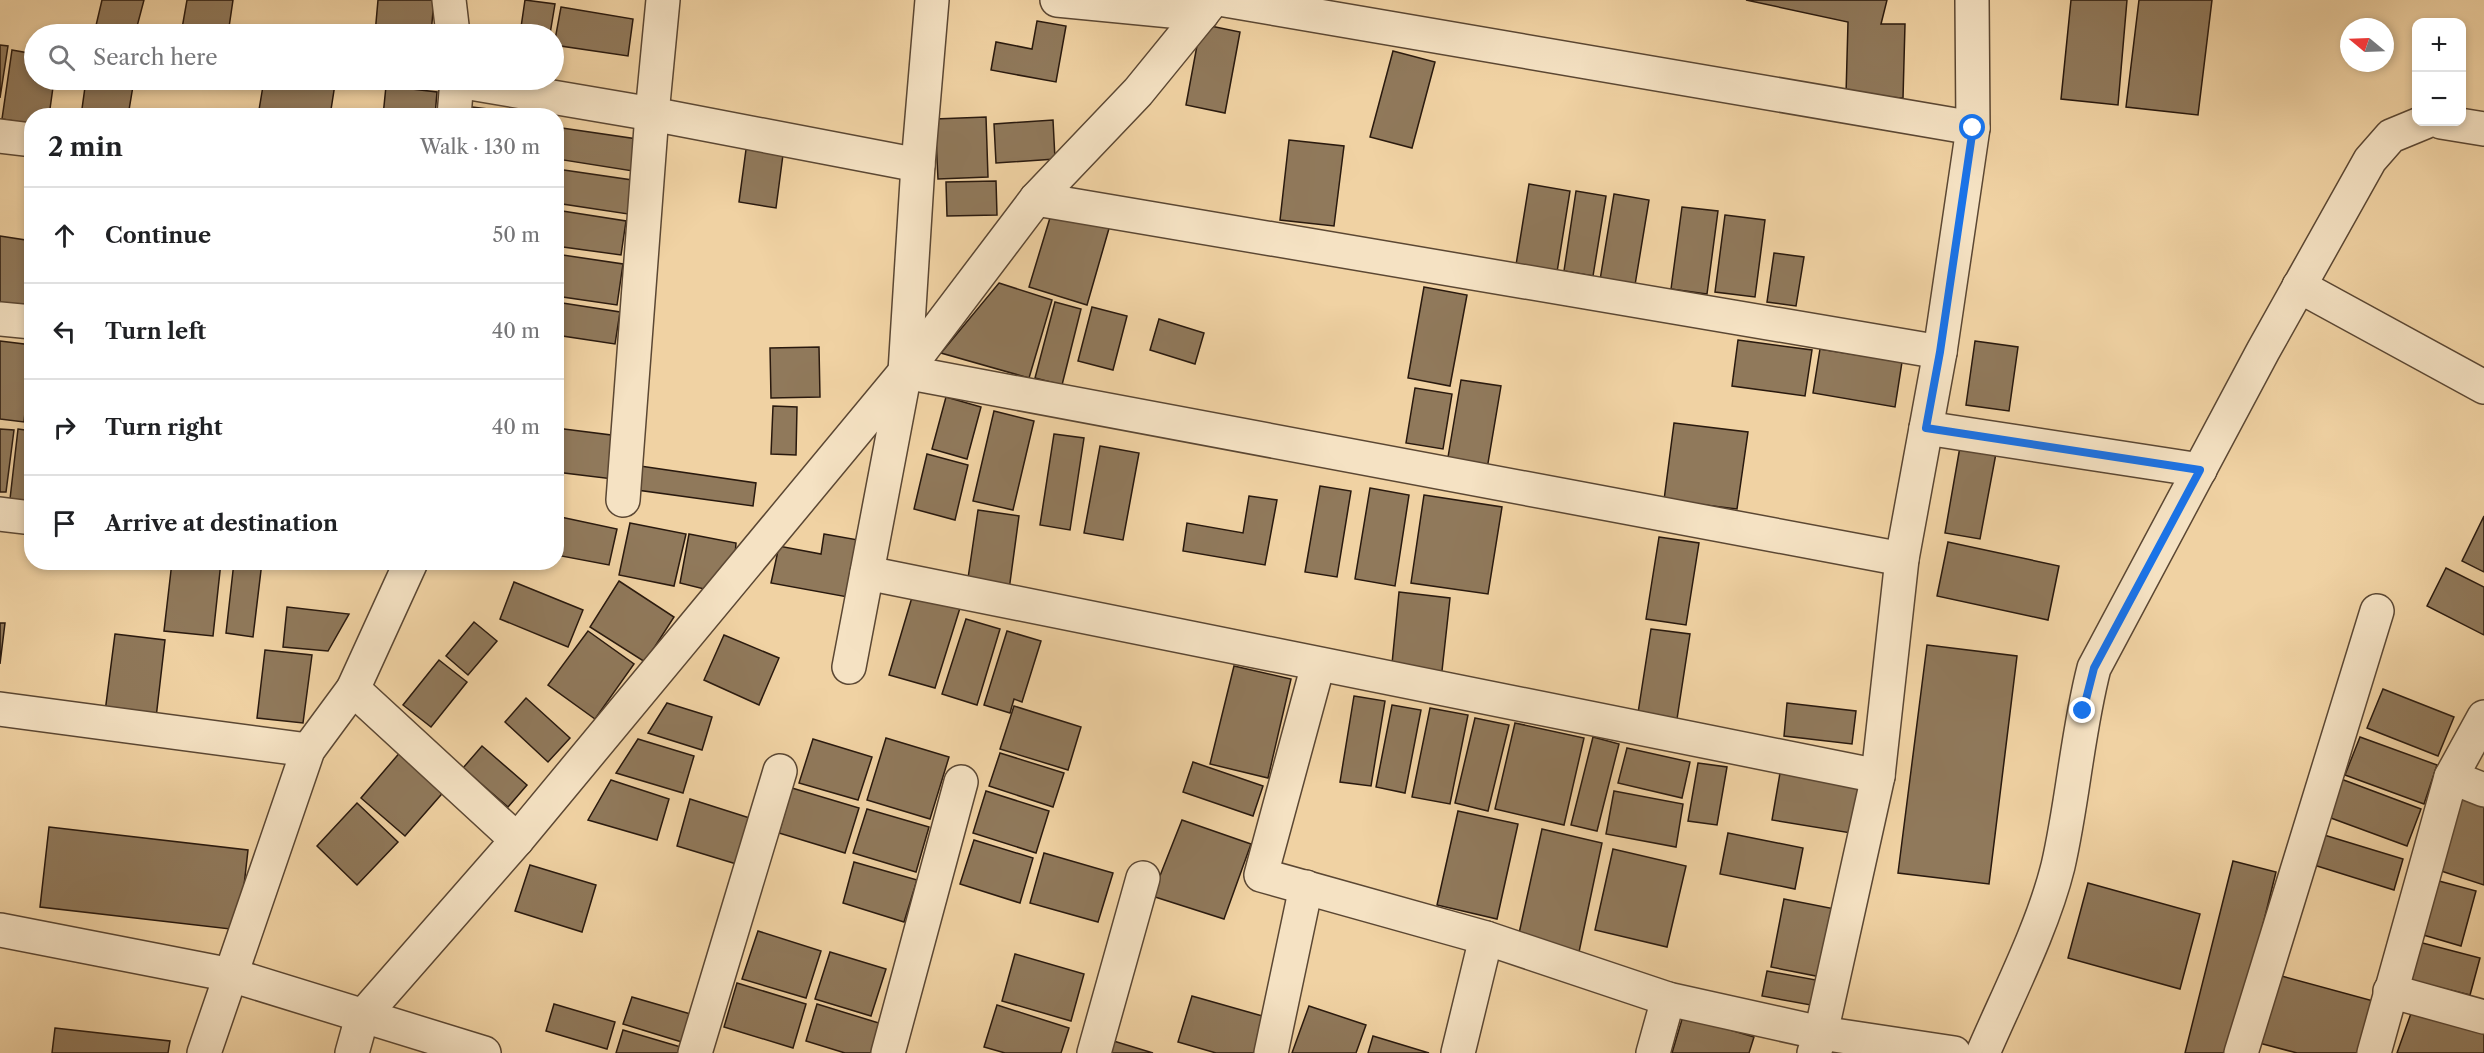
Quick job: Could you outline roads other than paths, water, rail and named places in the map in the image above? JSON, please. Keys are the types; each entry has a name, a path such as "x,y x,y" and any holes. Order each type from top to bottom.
{"street":[{"path":"449,0 452,24"},
{"path":"623,500 652,114 663,0"},
{"path":"849,667 905,372 918,165 932,0"},
{"path":"1057,0 1213,5 1973,128"},
{"path":"1818,1043 1878,776 1902,558 1940,352 1973,128 1972,0"},
{"path":"352,1053 362,1017 517,840 905,372 1036,199 1138,92 1213,5"},
{"path":"455,108 456,90"},
{"path":"514,90 918,165"},
{"path":"1983,1053 2045,907 2057,868 2083,711 2094,668 2370,160 2391,136 2415,126"},
{"path":"2466,126 2484,129"},
{"path":"0,136 24,139"},
{"path":"1036,199 1940,352"},
{"path":"2300,286 2484,387"},
{"path":"0,319 24,321"},
{"path":"905,372 1902,558"},
{"path":"1926,428 2200,470"},
{"path":"0,514 24,517"},
{"path":"204,1053 308,750 353,688 407,570"},
{"path":"867,573 1878,776"},
{"path":"2241,1053 2377,611"},
{"path":"1318,664 1261,875 1486,938 1668,999 1818,1043 1954,1053"},
{"path":"353,688 517,840"},
{"path":"0,709 308,750"},
{"path":"2374,1053 2451,777 2484,717"},
{"path":"694,1053 780,771"},
{"path":"2451,777 2484,790"},
{"path":"888,1053 961,782"},
{"path":"1094,1053 1143,878"},
{"path":"1271,1053 1306,887"},
{"path":"0,930 231,975 484,1053"},
{"path":"1458,1053 1486,938"},
{"path":"2390,991 2484,1017"},
{"path":"1653,1053 1668,999"}]}
